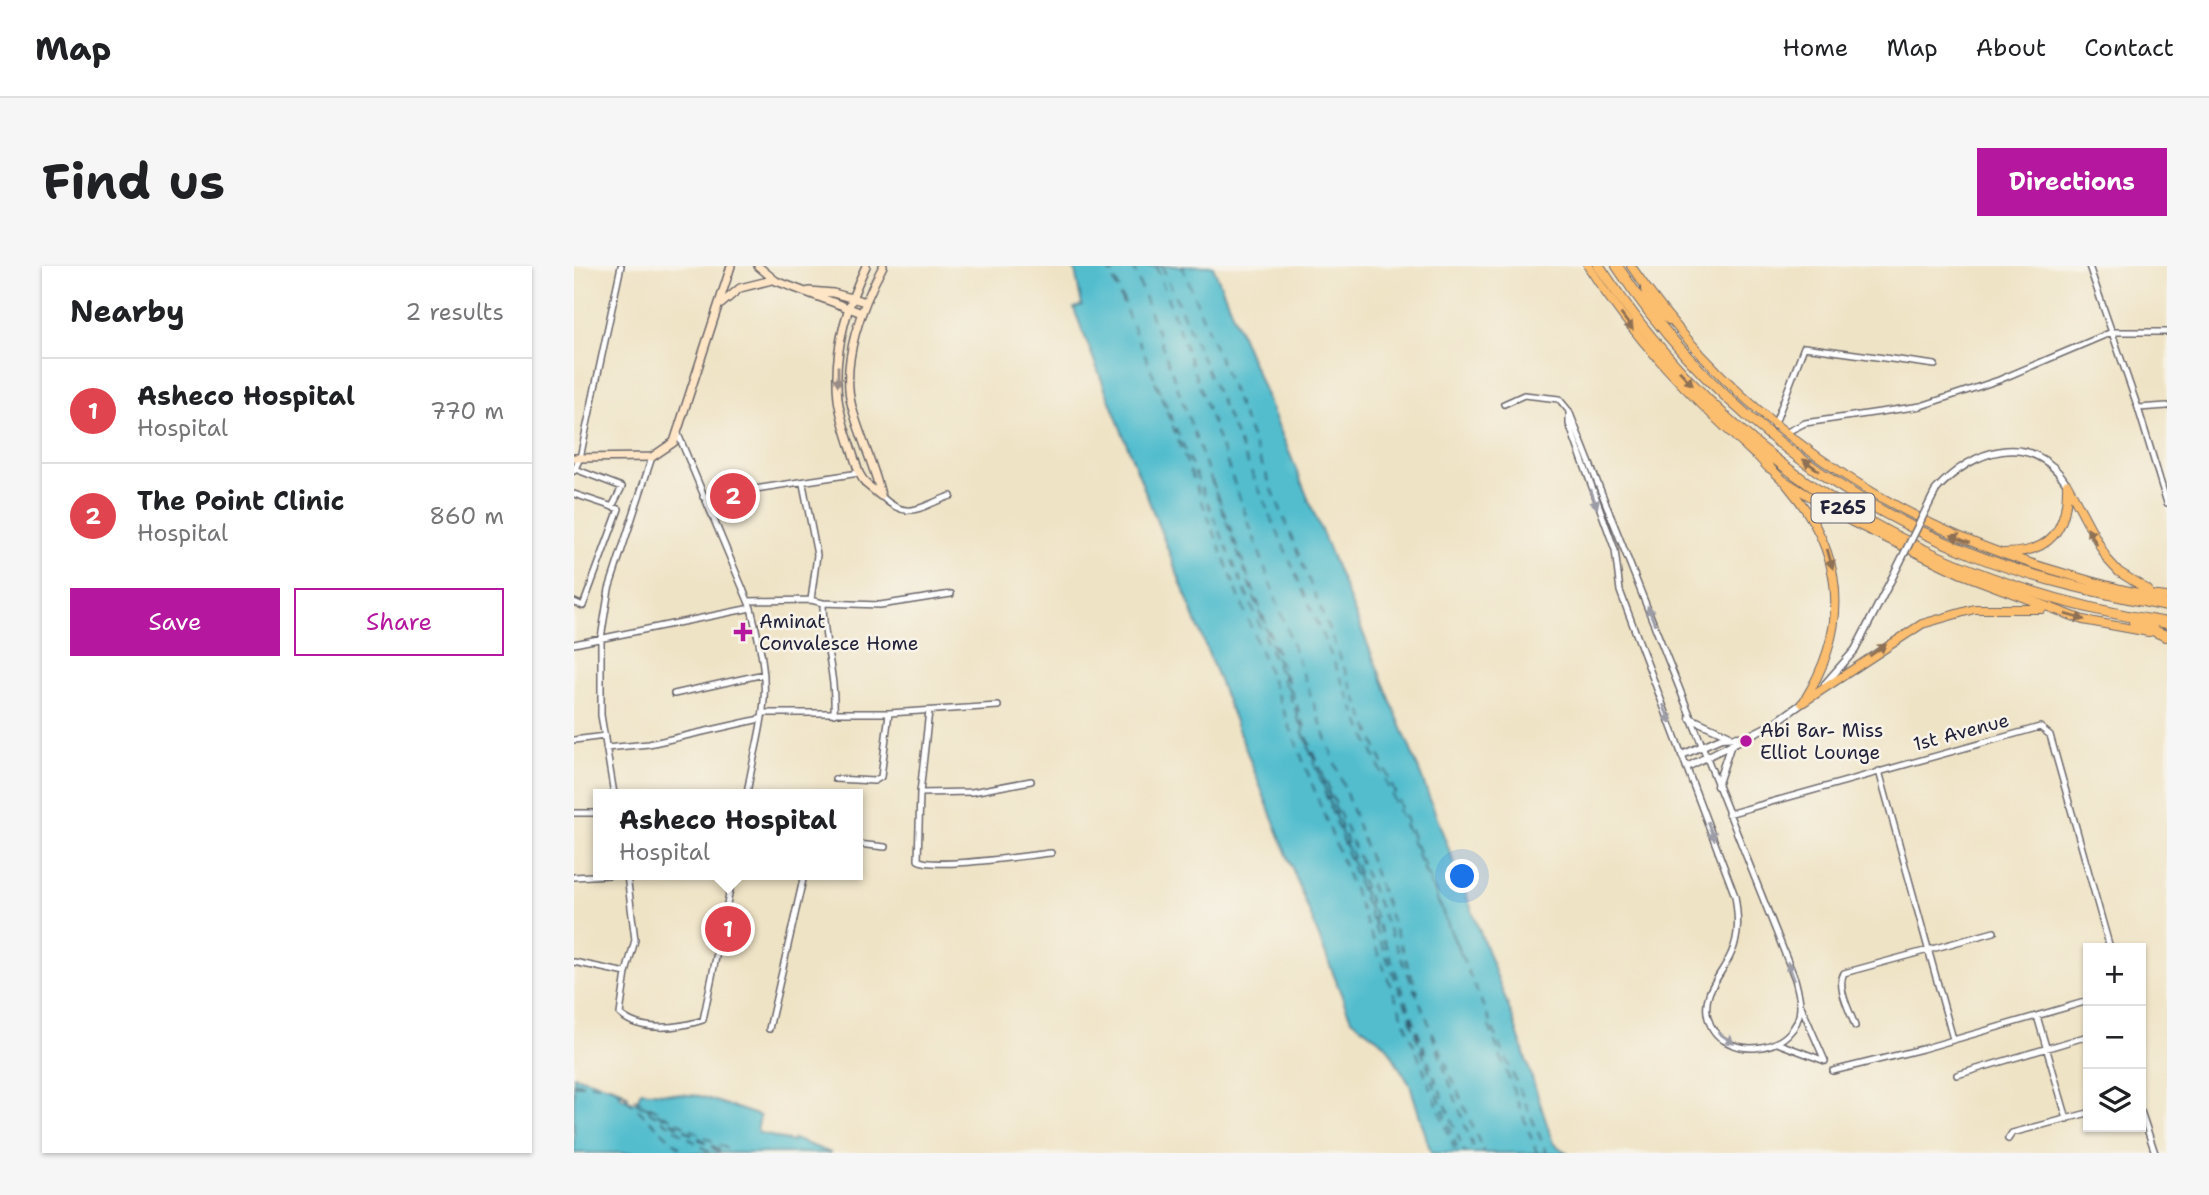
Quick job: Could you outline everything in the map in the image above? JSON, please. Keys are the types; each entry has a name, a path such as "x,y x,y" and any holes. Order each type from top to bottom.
{"highway":[{"name":"F265","path":"1599,266 1663,352 1746,442 1771,463 1861,519 1932,555 2024,591 2117,615 2167,623"},
{"name":"F265","path":"1617,266 1634,292 1664,321 1726,395 1781,444 1898,520 1935,539 2022,572 2167,606"},
{"path":"1646,289 1651,306"},
{"path":"1634,292 1664,321"},
{"path":"1746,442 1771,463"},
{"path":"2117,615 2136,626 2167,636"},
{"path":"2136,626 2167,623"}],"main road":[{"path":"577,458 652,457 668,447 678,434 731,266"},
{"path":"758,266 776,281"},
{"path":"866,266 848,309 838,356 838,401 859,473 865,483 881,496"},
{"path":"881,496 851,405 851,361 862,313 883,266"},
{"path":"1588,266 1618,310 1669,374 1707,414 1746,442"},
{"path":"1630,266 1664,321 1774,426 1878,497 1936,528 1996,553 2081,578 2163,597"},
{"path":"719,308 740,288 759,281 776,281 862,313"},
{"path":"808,291 866,302"},
{"path":"1771,463 1805,506 1819,530 1832,561 1835,579 1830,651 1802,703"},
{"path":"1783,480 1889,542 2049,609 2083,620 2136,626"},
{"path":"1996,553 2031,550 2052,538 2065,516 2067,484"},
{"path":"2067,484 2074,494 2088,529 2107,559 2134,583 2163,597"},
{"path":"1802,703 1922,624 1974,609 2049,609"}],"street":[{"path":"612,507 622,487 575,470 621,266"},
{"path":"2089,266 2138,408 2167,503"},
{"path":"1785,433 1805,423 1921,406 1999,380 2112,332 2167,332"},
{"path":"1774,426 1804,347 1935,365"},
{"path":"1504,404 1524,395 1559,399 1569,411 1623,540 1690,718 1795,979 1801,1006 1825,1061 1777,1043"},
{"path":"2138,408 2167,406"},
{"path":"1569,411 1569,424 1615,550 1620,591 1735,896 1738,911 1737,936 1731,954 1709,992 1707,1016 1712,1027 1732,1045 1749,1049 1777,1043 1795,1026 1801,1006"},
{"path":"678,434 751,608 764,674 762,716 748,789"},
{"path":"1682,755 1743,737 1776,722 1835,676 1855,650 1936,490 1952,474 1974,459 2010,450 2027,452 2045,460 2067,484"},
{"path":"613,789 599,680 601,638 609,589 652,457"},
{"path":"703,497 803,484 859,473"},
{"path":"803,484 817,555 811,600"},
{"path":"574,494 619,509 583,606 574,602"},
{"path":"881,496 894,508 908,512 951,496"},
{"path":"748,601 811,600 823,603 880,605 951,594"},
{"path":"823,603 823,634 836,684 835,713"},
{"path":"574,644 751,608"},
{"path":"674,694 764,674"},
{"path":"606,748 649,744 762,716 889,713 998,706"},
{"path":"929,710 920,793 918,860 923,863 1051,853"},
{"path":"835,779 874,781 881,777 889,713"},
{"path":"1690,718 1730,740"},
{"name":"1st Avenue","path":"1728,814 2040,727 2050,735 2109,943"},
{"path":"574,740 605,736"},
{"path":"1686,767 1730,740"},
{"path":"1717,786 1730,740"},
{"path":"1879,771 1953,1039"},
{"path":"920,793 972,792 1031,781"},
{"path":"574,813 593,813"},
{"path":"863,845 885,847"},
{"path":"574,877 593,876"},
{"path":"628,880 635,940 626,972 620,1014 624,1018 671,1028 703,1020 732,880"},
{"path":"769,1029 803,880"},
{"path":"1855,1026 1841,987 1844,973 1926,948 1994,932"},
{"path":"574,962 626,972"},
{"path":"1833,1071 2083,1002"},
{"path":"2037,1016 2067,1119"},
{"path":"1957,1075 2083,1037"},
{"path":"2008,1139 2012,1133 2083,1114"},
{"path":"2146,1126 2155,1153"}],"water":[{"path":"1074,266 1213,266 1417,765 1513,1019 1553,1143 1567,1153 1431,1153 1410,1085 1386,1045 1351,1019 1076,314 1074,308 1082,305"},
{"path":"574,1076 622,1090 620,1097 636,1103 641,1091 700,1096 760,1116 757,1132 792,1142 794,1139 831,1153 574,1153"}],"ferry route":[{"path":"1107,266 1484,1153"},
{"path":"1110,266 1125,304"},
{"path":"1133,266 1281,671"},
{"path":"1156,266 1418,993"},
{"path":"1162,266 1547,1153"},
{"path":"1182,266 1462,959"},
{"path":"1155,381 1456,1153"},
{"path":"1212,480 1305,727"},
{"path":"1282,671 1290,692"},
{"path":"1297,716 1370,916 1465,1153"},
{"path":"1306,737 1378,932"},
{"path":"1322,775 1428,1058"},
{"path":"1410,1019 1459,1153"},
{"path":"1489,1026 1537,1153"},
{"path":"1432,1034 1475,1153"},
{"path":"574,1083 594,1084"},
{"path":"574,1085 610,1085 734,1153"},
{"path":"614,1088 686,1153"},
{"path":"622,1093 711,1153"},
{"path":"643,1105 725,1153"},
{"path":"671,1122 721,1153"}],"place":[{"name":"The Point Clinic","path":"733,496"},
{"name":"Aminat Convalesce Home","path":"743,632"},
{"name":"Abi Bar- Miss Elliot Lounge","path":"1746,741"},
{"name":"Asheco Hospital","path":"728,929"}]}
